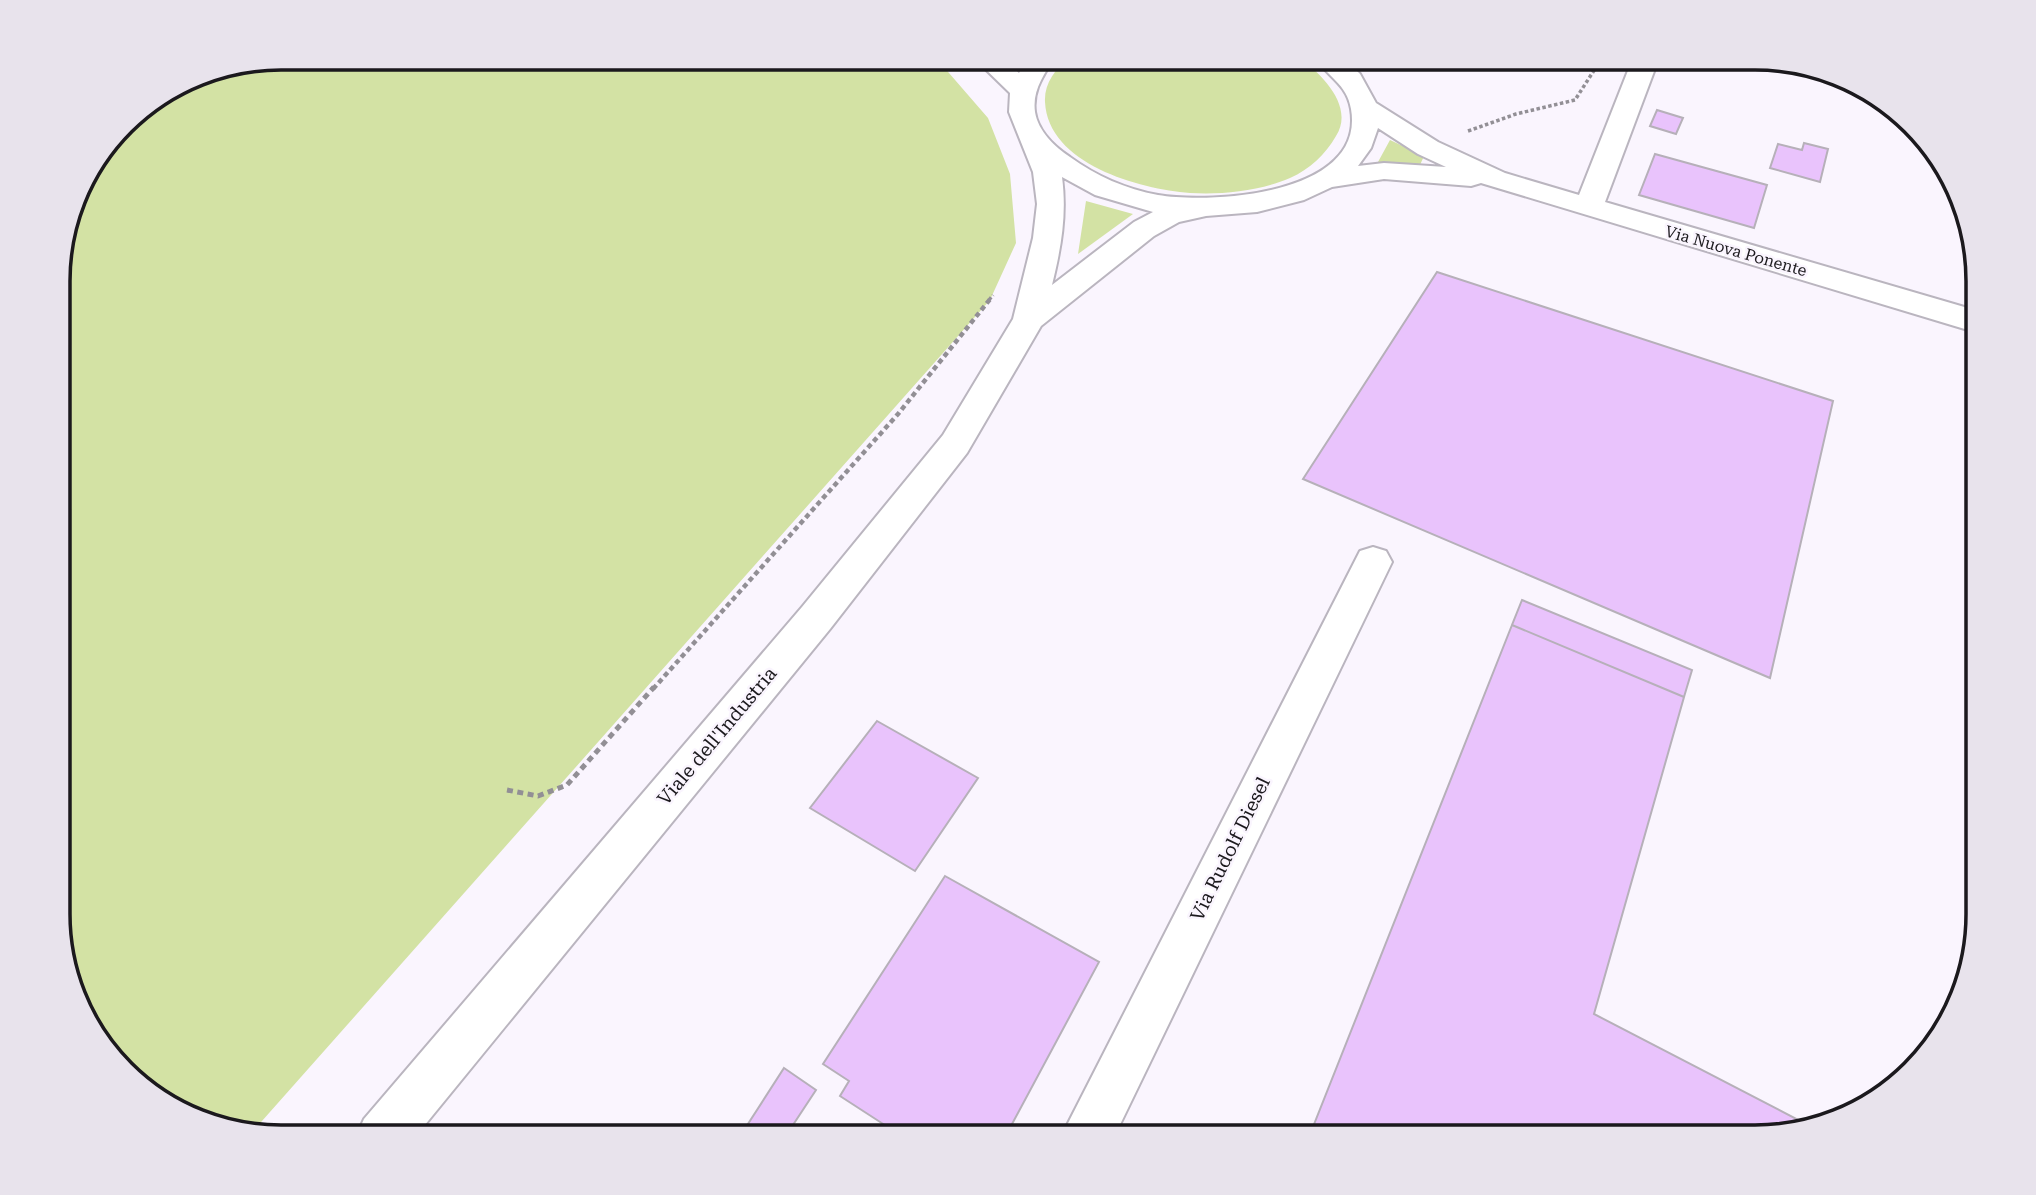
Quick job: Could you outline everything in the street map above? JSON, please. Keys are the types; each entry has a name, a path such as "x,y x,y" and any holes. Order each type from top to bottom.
{"street":[{"path":"1000,70 1022,90 1032,70"},
{"path":"1035,141 1064,168 1106,189 1157,203 1213,208 1256,204 1295,194 1326,179 1347,163 1360,145 1366,126 1364,107 1358,90 1341,70"},
{"path":"1589,207 1641,70"},
{"name":"Viale dell'Industria","path":"392,1125 807,628 955,444 1029,319 1048,238 1051,204 1046,172 1035,141 1022,116 1022,90"},
{"name":"Via Nuova Ponente","path":"1364,107 1428,148 1495,179 1966,318"},
{"name":"Via Nuova Ponente","path":"1326,179 1384,171 1495,179"},
{"name":"Viale dell'Industria","path":"1029,319 1144,229 1171,215 1213,208"},
{"name":"Via Rudolf Diesel","path":"1093,1125 1373,562"}],"path":[{"path":"1428,148 1506,118 1575,100 1594,70"},
{"path":"507,790 534,798 553,793 567,785 898,414 996,290"}],"green space":[{"path":"267,70 946,70 988,118 1010,174 1016,243 990,300 260,1123 226,1118 175,1097 122,1053 98,1020 86,995 77,969 70,914 70,281 77,226 86,200 106,164 122,142 142,122 175,98 200,86 226,77"},
{"path":"1314,70 1326,82 1338,102 1341,125 1332,143 1316,161 1297,174 1278,182 1254,189 1215,193 1190,193 1146,186 1100,169 1079,157 1062,142 1050,124 1045,102 1048,83 1055,72"},
{"path":"1390,140 1424,156 1420,165 1378,162"},
{"path":"1086,201 1133,214 1078,254"}],"building":[{"path":"1657,110 1683,118 1676,134 1650,126"},
{"path":"1804,143 1828,149 1820,182 1770,168 1778,144 1802,150"},
{"path":"1655,154 1767,185 1754,228 1639,195"},
{"path":"1437,272 1833,401 1770,678 1303,479"},
{"path":"1522,600 1692,670 1684,697 1512,625"},
{"path":"1512,625 1684,697 1594,1014 1799,1120 1769,1125 1314,1125"},
{"path":"877,721 978,778 915,871 810,808"},
{"path":"945,876 1099,962 1011,1125 885,1125 840,1096 849,1081 823,1064"},
{"path":"784,1068 816,1090 793,1125 747,1125"}]}
